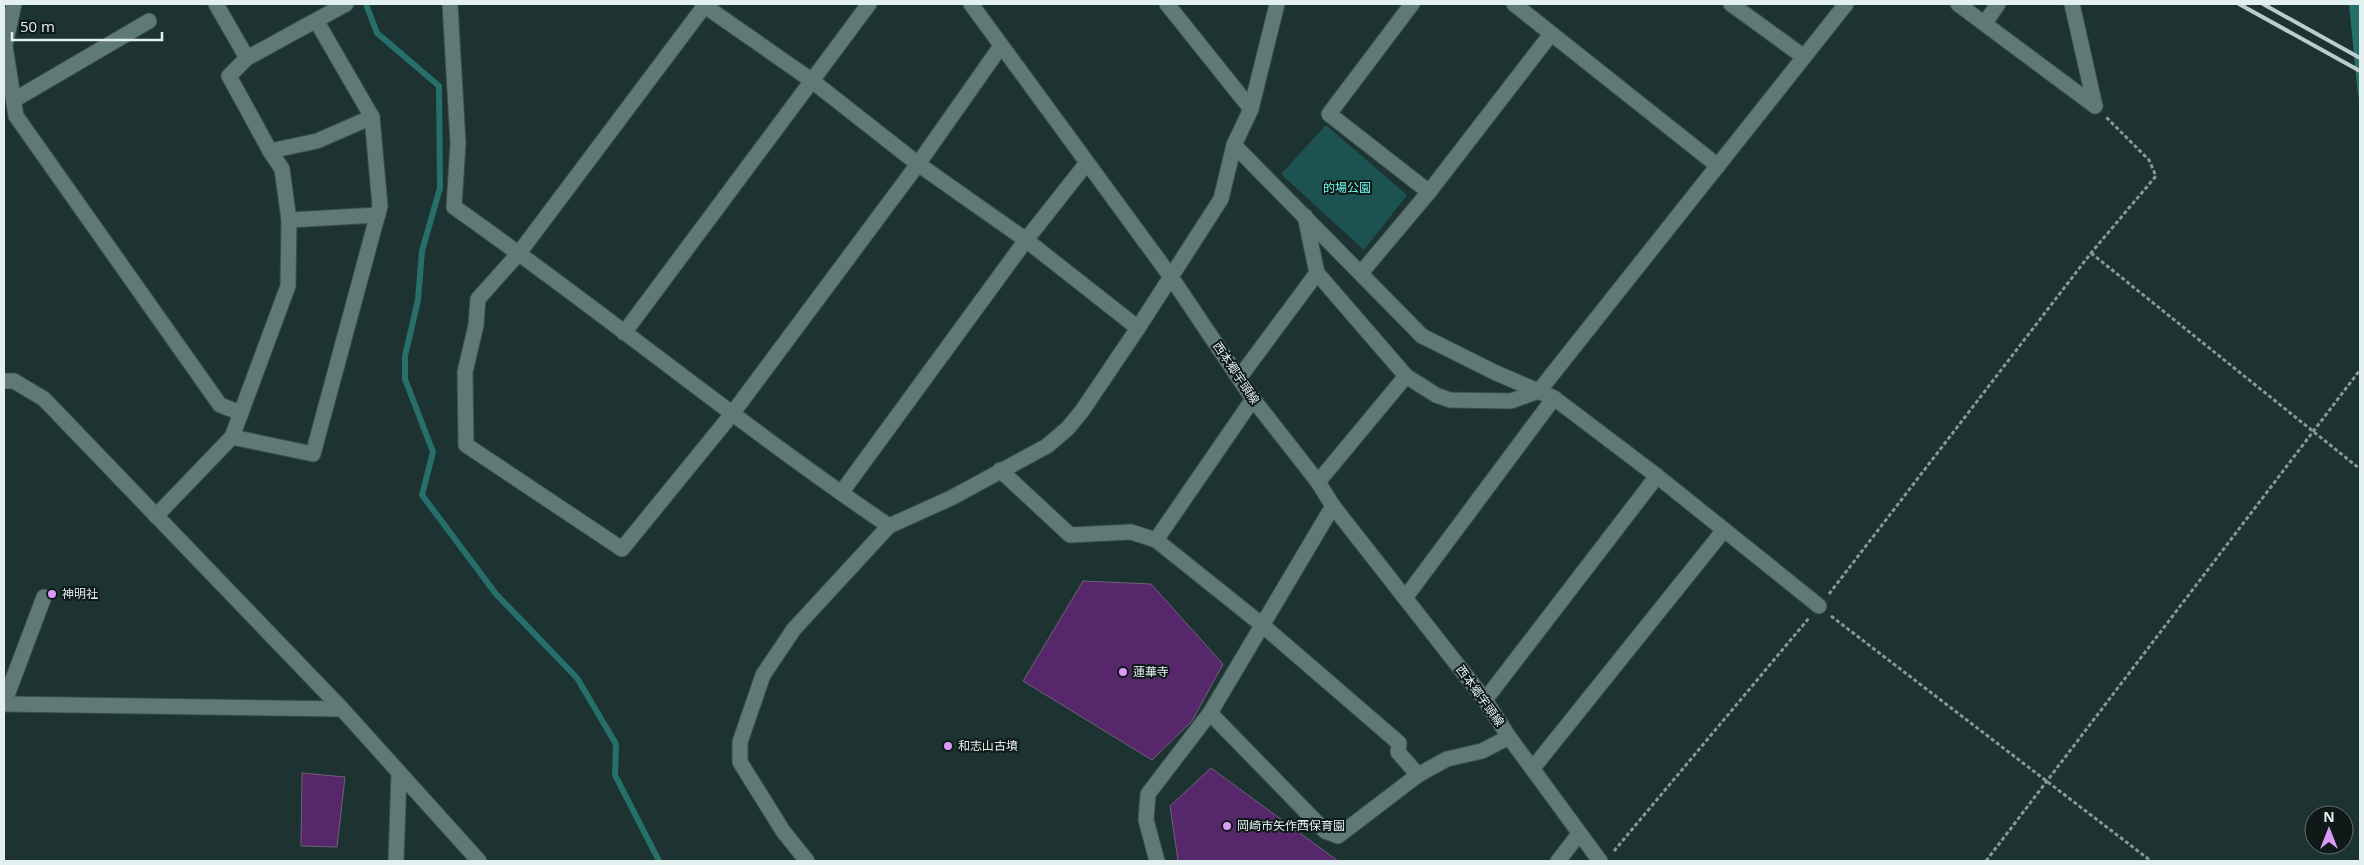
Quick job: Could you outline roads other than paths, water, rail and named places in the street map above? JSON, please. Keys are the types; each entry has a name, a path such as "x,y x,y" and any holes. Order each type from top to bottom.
{"street":[{"path":"14,4 5,46 16,116 220,405 241,413"},
{"path":"216,4 247,58"},
{"path":"156,516 232,437 288,286 289,220 282,169 270,152 229,76 247,58 317,22 328,8 346,4"},
{"path":"450,4 458,142 454,207 519,252 624,333 841,494 889,526"},
{"path":"1001,46 918,164 732,414 622,549 466,445 465,372 476,325 478,299 519,252 704,4 811,80 918,164 1026,240 1138,328"},
{"path":"624,333 869,4"},
{"name":"西本郷宇頭線","path":"971,4 1086,164 1171,277 1253,399 1318,482 1333,506 1485,700 1509,737 1533,768"},
{"path":"1167,4 1251,109"},
{"path":"1412,4 1329,114 1429,192"},
{"path":"1514,4 1718,166"},
{"path":"1731,4 1804,57"},
{"path":"1305,216 1316,274 1406,376 1436,395 1450,400 1510,401 1539,391 1846,4"},
{"path":"1958,4 2096,106 2072,4"},
{"path":"1985,23 1998,4"},
{"path":"807,861 783,832 740,762 740,742 763,675 794,629 889,526 951,498 1047,446 1068,428 1138,328 1220,199 1234,145 1251,109 1272,7"},
{"path":"14,100 149,21"},
{"path":"232,437 313,454 380,206 372,117 317,22"},
{"path":"1361,273 1429,192 1551,34"},
{"path":"270,152 318,141 372,117"},
{"path":"1234,145 1361,273 1381,297 1422,336 1494,372 1554,398 1657,476 1819,606"},
{"path":"841,494 1026,240 1086,164"},
{"path":"289,220 378,215"},
{"path":"1239,378 1316,274"},
{"path":"1318,482 1406,376"},
{"path":"4,381 14,381 44,399 342,710 479,861"},
{"path":"1405,598 1554,398"},
{"path":"1156,540 1253,399"},
{"path":"1000,470 1070,535 1130,532 1156,540 1261,624 1399,743 1398,752 1418,775"},
{"path":"1485,700 1657,476"},
{"path":"1157,861 1146,820 1148,794 1210,713 1261,624 1333,506"},
{"path":"1606,858 1580,834 1533,768 1724,530"},
{"path":"44,597 4,704 342,710"},
{"path":"1210,713 1325,832 1338,836 1418,775 1447,759 1482,751 1509,737"},
{"path":"396,861 399,773"},
{"path":"1558,861 1580,834"}],"waterway":[{"path":"366,4 377,33 439,86 440,188 422,251 418,300 405,356 405,379 433,452 422,495 496,594 577,678 616,744 615,775 659,861"}],"railway":[{"path":"2239,4 2360,71"},
{"path":"2263,4 2360,58"}],"place":[{"name":"神明社","path":"52,594"},
{"name":"蓮華寺","path":"1123,672"},
{"name":"和志山古墳","path":"948,746"},
{"name":"岡崎市矢作西保育園","path":"1227,826"}],"park label":[{"name":"的場公園","path":"1347,188"}]}
